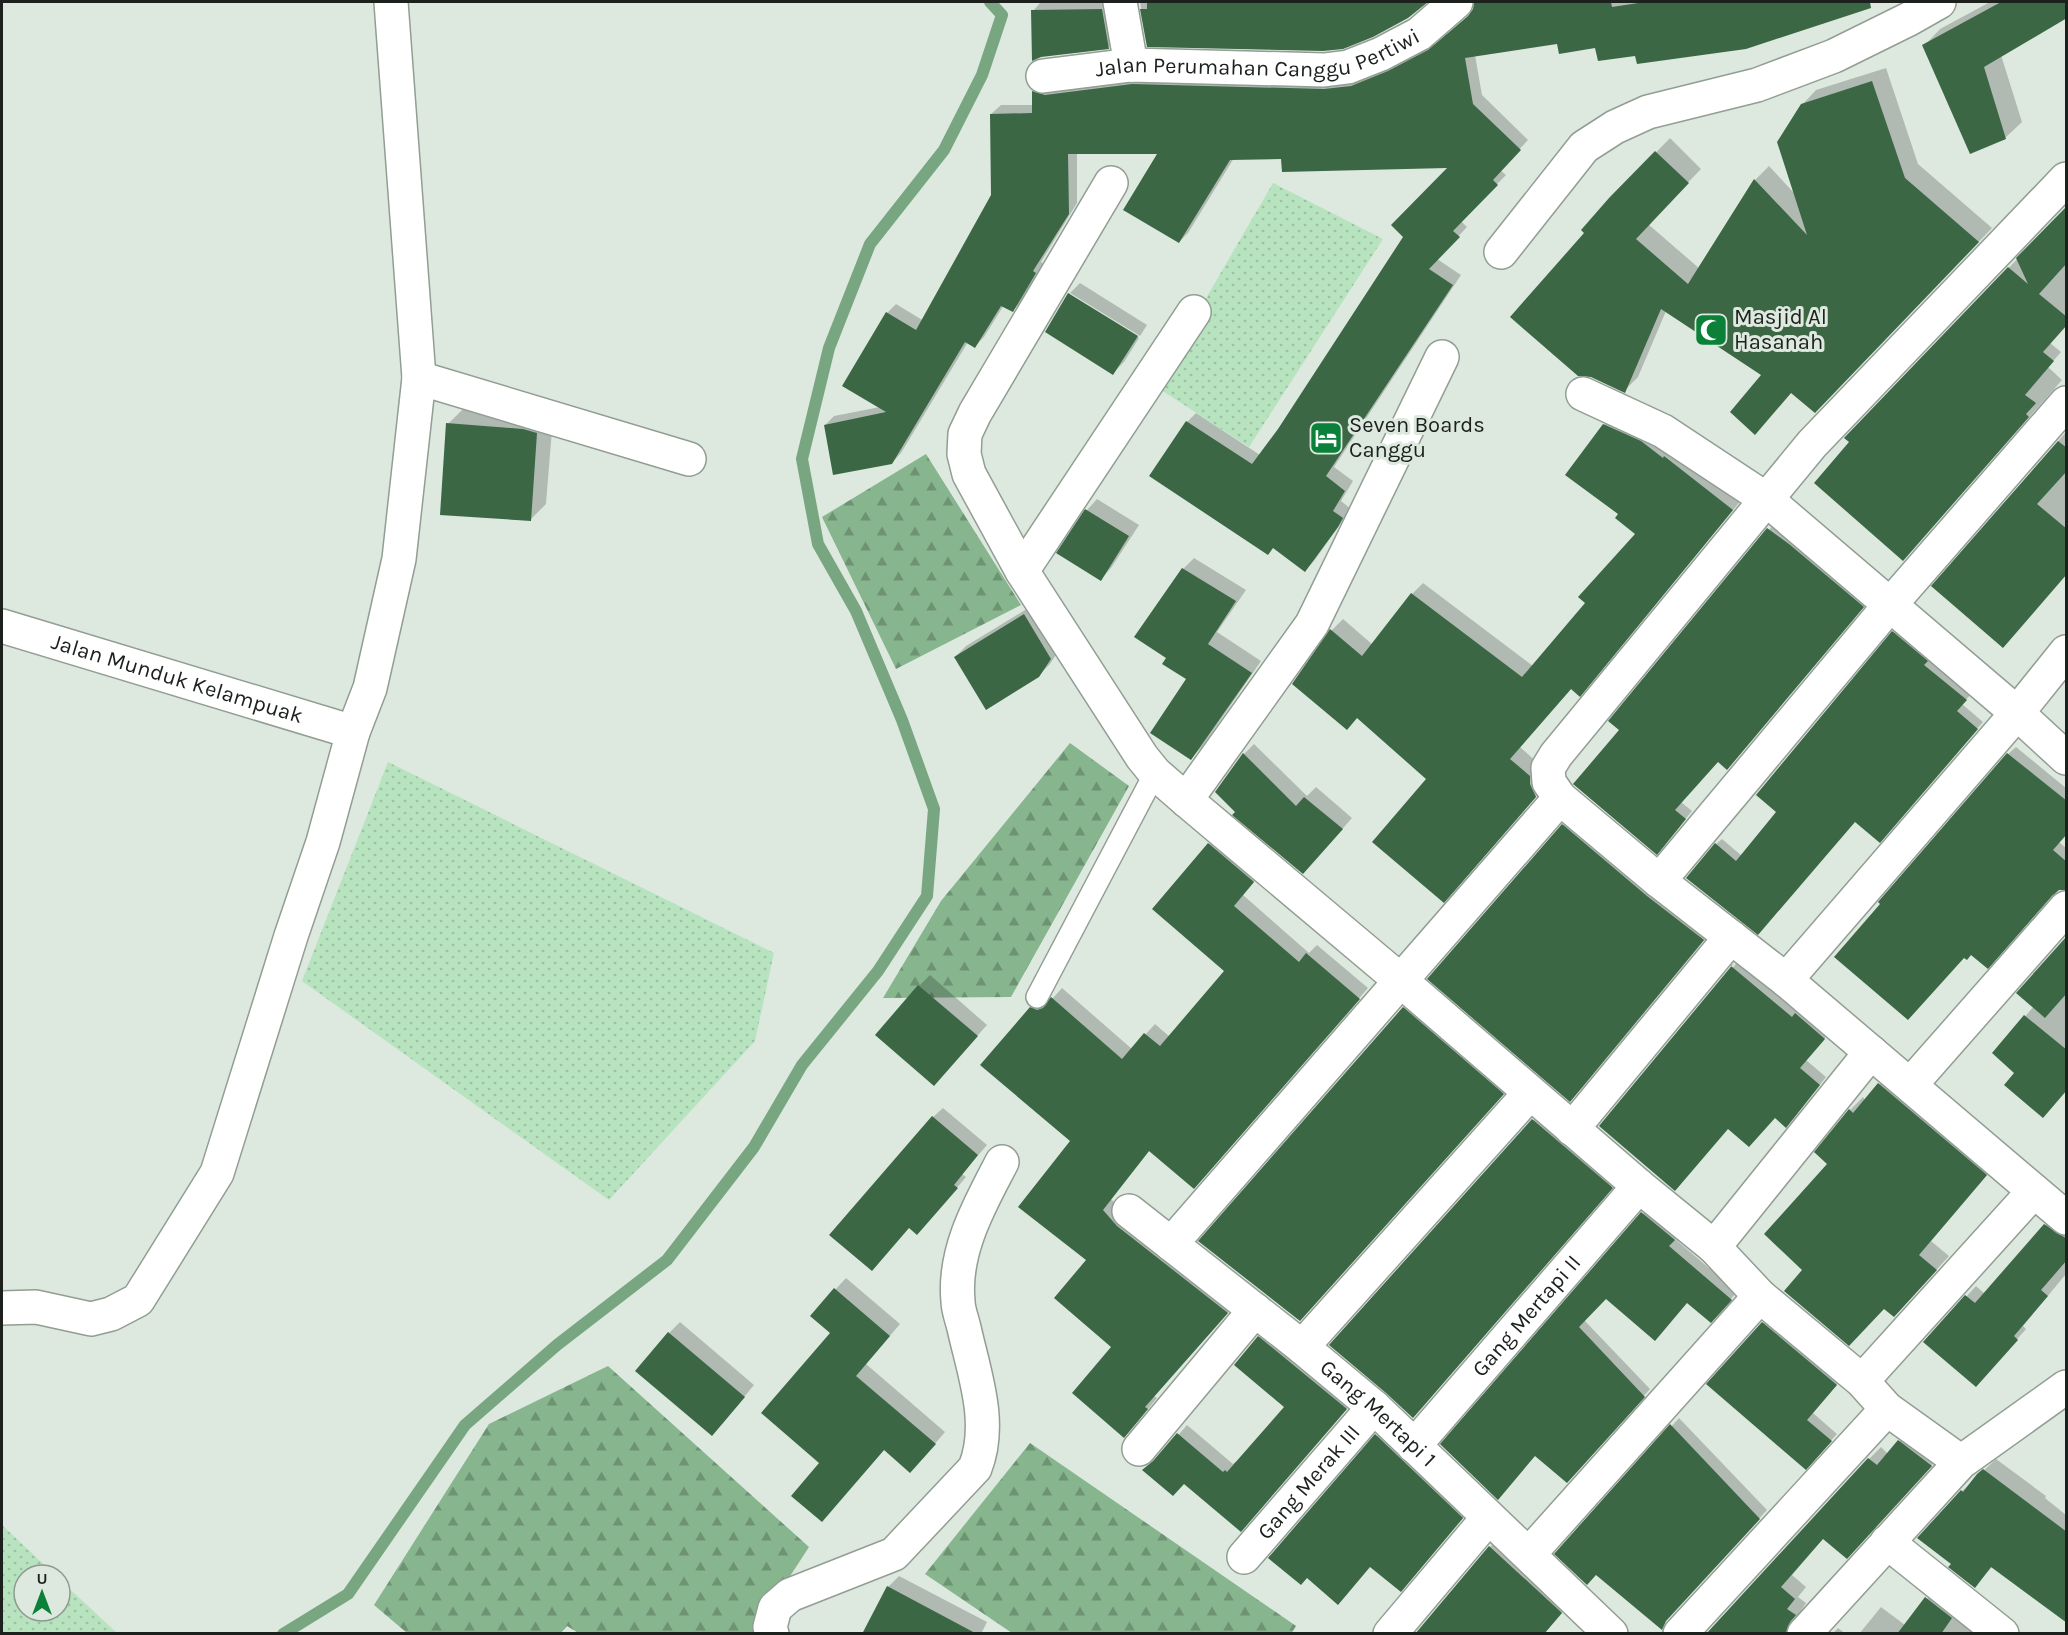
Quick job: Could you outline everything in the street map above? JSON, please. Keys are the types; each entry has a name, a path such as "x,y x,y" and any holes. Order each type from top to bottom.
{"street":[{"path":"2,1308 36,1307 91,1319 111,1314 138,1300 217,1173 291,936 323,842 353,732 370,688 399,559 419,378 392,2"},
{"path":"1120,2 1131,65"},
{"name":"Jalan Perumahan Canggu Pertiwi","path":"1043,76 1131,65 1324,70 1348,67 1381,54 1419,34 1456,2"},
{"path":"1501,252 1584,147 1615,127 1648,112 1757,86 1834,56 1939,2"},
{"path":"1862,1381 2055,1202 1786,980 1659,881 1560,798 1550,782 1548,768 1556,755 1812,444 2067,179"},
{"path":"1112,183 975,413 964,434 964,454 969,474 1022,571 1142,757 1155,773 1186,800 1639,1186 1714,1246 1760,1296 1862,1381 1887,1409 1961,1462"},
{"path":"1022,571 1194,312"},
{"path":"1186,800 1312,624 1442,357"},
{"path":"419,378 689,459"},
{"path":"1583,394 1663,431 1766,499 1889,606 2017,712 2067,758"},
{"path":"1659,881 1889,606 2067,403"},
{"name":"Jalan Munduk Kelampuak","path":"2,626 353,732"},
{"path":"1786,980 2067,652"},
{"path":"1171,1244 1560,798"},
{"path":"1911,1084 2067,909"},
{"path":"1572,1129 1731,938"},
{"path":"1714,1246 1871,1052"},
{"path":"1302,1347 1530,1093"},
{"path":"772,1634 770,1627 775,1608 790,1595 894,1554 975,1468 981,1454 982,1411 958,1300 960,1264 965,1242 977,1211 1002,1162"},
{"name":"Gang Mertapi II","path":"1413,1446 1639,1186"},
{"name":"Gang Mertapi 1","path":"1129,1211 1302,1347 1374,1407 1488,1518 1529,1554 1601,1631"},
{"path":"1529,1554 1760,1296"},
{"path":"1139,1449 1255,1310"},
{"path":"1804,1634 1961,1462 2067,1387"},
{"name":"Gang Merak III","path":"1244,1557 1374,1407"},
{"path":"1680,1634 1887,1409"},
{"path":"1390,1634 1488,1518"},
{"path":"1887,1542 2002,1634"}],"lane":[{"path":"1037,997 1155,773"}],"green space":[{"path":"1273,183 1383,239 1249,447 1155,386"},
{"path":"926,454 1021,605 896,669 822,517"},
{"path":"1070,743 1129,786 1011,997 883,998 941,901"},
{"path":"388,762 774,953 755,1041 609,1200 302,981"},
{"path":"608,1366 809,1547 753,1633 580,1634 567,1626 560,1634 407,1633 374,1605 489,1424"},
{"path":"1030,1443 1296,1626 1291,1634 1012,1633 925,1574"},
{"path":"2,1525 42,1563 12,1563 12,1623 72,1623 72,1591 117,1633 2,1633"}],"building":[{"path":"1147,2 1428,2 1408,18 1373,37 1343,49 1323,51 1147,47 1140,9 1147,9"},
{"path":"1474,2 1611,2 1612,7 1645,2 1870,2 1871,8 1746,49 1637,64 1635,56 1598,61 1595,48 1559,54 1557,44 1465,58 1473,104 1521,150 1493,180 1498,185 1453,231 1460,237 1429,269 1453,285 1326,476 1345,491 1333,511 1343,518 1305,572 1273,548 1268,555 1149,476 1186,421 1252,464 1278,429 1403,237 1391,225 1447,168 1282,172 1281,159 1230,160 1179,243 1123,210 1157,154 1068,154 1069,214 1033,271 1036,273 1013,312 1001,306 975,348 965,342 892,464 833,475 824,425 886,412 842,386 886,312 916,330 991,195 990,114 1032,113 1032,91 1045,95 1132,84 1324,89 1351,86 1388,71 1428,50 1468,16 1473,9"},
{"path":"2001,2 2067,2 2067,18 1984,67 2006,139 1970,154 1922,45"},
{"path":"1102,9 1109,49 1041,57 1032,61 1031,10"},
{"path":"1872,81 1905,178 1979,242 1815,413 1791,393 1755,435 1730,412 1761,375 1661,309 1625,393 1591,377 1578,376 1510,317 1584,233 1581,230 1655,151 1689,183 1636,239 1688,284 1754,179 1807,235 1777,142 1801,104"},
{"path":"2067,206 2067,263 2039,294 2067,317 2067,325 2043,352 2054,361 2025,395 2036,403 2026,414 2029,417 1903,561 1814,483 1849,442 1844,438 2008,267 2028,284 2016,258"},
{"path":"1068,293 1138,336 1113,375 1045,332"},
{"path":"446,423 523,429 537,433 531,521 440,515"},
{"path":"1603,424 1641,441 1663,458 1664,456 1733,510 1580,697 1571,689 1510,759 1530,776 1530,784 1536,797 1444,903 1372,842 1426,779 1357,718 1347,730 1292,684 1330,629 1362,656 1411,593 1522,677 1585,603 1578,597 1635,534 1615,518 1618,514 1565,475"},
{"path":"2058,441 2067,448 2067,471 2037,504 2067,529 2067,574 2003,648 1931,586"},
{"path":"1085,509 1129,536 1101,581 1056,553"},
{"path":"1767,528 1864,607 1727,770 1718,762 1675,810 1686,819 1657,855 1573,784 1619,730 1608,721"},
{"path":"1182,568 1236,601 1208,644 1252,673 1191,760 1150,733 1186,679 1162,664 1166,658 1134,637"},
{"path":"1024,614 1051,659 1039,677 986,710 954,657"},
{"path":"1892,631 1928,661 1924,665 1967,700 1957,711 1978,729 1880,843 1855,822 1758,935 1686,878 1715,843 1736,861 1776,812 1756,795"},
{"path":"1243,753 1296,806 1304,797 1343,829 1303,874 1232,815 1235,812 1215,792"},
{"path":"2007,753 2067,801 2067,834 2053,850 2067,862 2067,890 2059,890 2052,896 1988,969 1971,955 1967,960 1964,958 1908,1020 1834,957 1880,904 1878,902"},
{"path":"1562,824 1647,896 1704,940 1570,1102 1427,979"},
{"path":"1208,843 1254,882 1234,906 1299,962 1306,953 1360,999 1194,1189 1149,1151 1103,1210 1117,1226 1228,1313 1145,1407 1148,1409 1124,1438 1072,1393 1111,1347 1054,1298 1086,1260 1018,1207 1070,1141 980,1065 1030,1007 1037,1010 1043,1008 1051,997 1122,1059 1144,1033 1160,1046 1224,971 1152,909"},
{"path":"2067,936 2067,993 2045,1018 2016,993"},
{"path":"1731,966 1792,1017 1795,1013 1825,1039 1800,1068 1820,1085 1786,1128 1775,1118 1749,1147 1728,1129 1675,1191 1599,1126"},
{"path":"918,985 978,1036 934,1086 875,1035"},
{"path":"1403,1007 1504,1094 1300,1321 1198,1241"},
{"path":"2024,1015 2067,1050 2067,1090 2043,1118 2004,1085 2014,1073 1992,1053"},
{"path":"1878,1083 1987,1175 1919,1255 1937,1270 1894,1317 1884,1309 1849,1346 1784,1291 1802,1270 1764,1234 1827,1164 1814,1152 1849,1109 1853,1113"},
{"path":"932,1116 978,1155 954,1185 958,1188 917,1235 909,1228 872,1271 829,1235"},
{"path":"1532,1119 1613,1188 1413,1418 1329,1345"},
{"path":"1641,1212 1675,1240 1669,1246 1732,1300 1711,1323 1687,1303 1655,1341 1606,1299 1579,1327 1645,1397 1567,1483 1535,1456 1498,1500 1440,1444"},
{"path":"2044,1224 2067,1239 2067,1260 2041,1290 2048,1296 2014,1336 2018,1340 1976,1387 1923,1342 1965,1295 1975,1303"},
{"path":"834,1288 890,1336 856,1376 936,1444 910,1473 884,1450 822,1522 791,1496 819,1463 761,1413 830,1333 810,1316"},
{"path":"1762,1322 1837,1385 1807,1420 1832,1441 1806,1470 1706,1384"},
{"path":"668,1332 745,1397 712,1436 635,1371"},
{"path":"1258,1336 1347,1409 1241,1532 1184,1484 1173,1496 1142,1470 1153,1461 1177,1433 1223,1472 1225,1470 1227,1472 1284,1407 1234,1365"},
{"path":"1670,1424 1760,1519 1666,1621 1662,1630 1596,1575 1587,1585 1554,1554"},
{"path":"1375,1434 1463,1518 1401,1592 1370,1567 1338,1605 1307,1578 1301,1585 1268,1558"},
{"path":"1898,1440 1932,1466 1847,1559 1823,1539 1781,1587 1795,1599 1787,1609 1796,1615 1790,1622 1786,1634 1706,1634 1868,1458 1877,1465"},
{"path":"1983,1469 2067,1532 2067,1623 1991,1567 1975,1588 1948,1567 1951,1564 1917,1538"},
{"path":"1489,1546 1562,1613 1544,1634 1415,1634"},
{"path":"887,1586 977,1634 862,1634"},
{"path":"1925,1597 1952,1618 1941,1634 1897,1634"}],"waterway":[{"path":"283,1634 348,1594 465,1425 557,1345 667,1260 754,1147 802,1065 878,971 927,896 934,809 902,720 856,611 818,544 802,459 829,348 870,244 944,150 982,75 1002,15 990,2"}],"place":[{"name":"Masjid Al Hasanah","path":"1711,330"},
{"name":"Seven Boards Canggu","path":"1326,438"}]}
